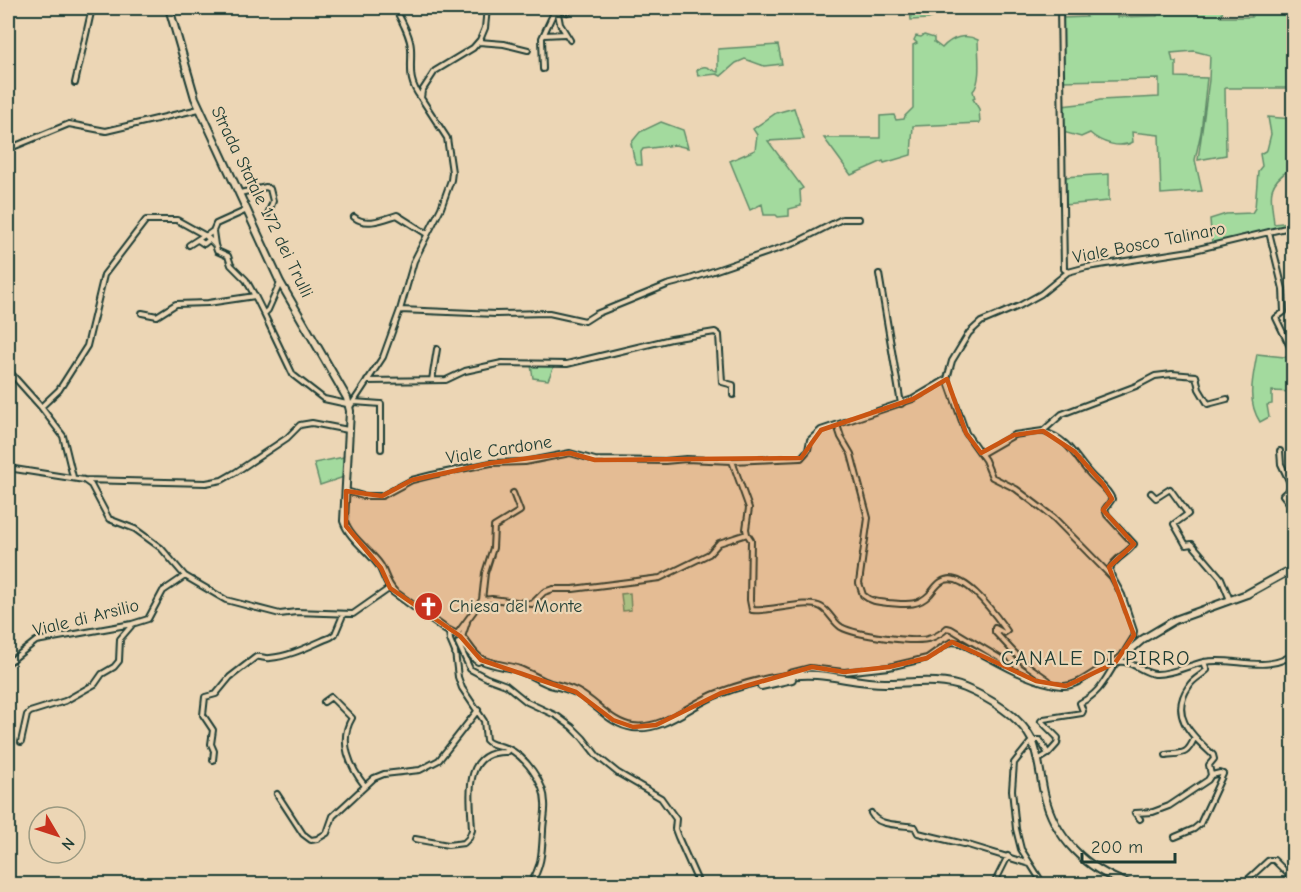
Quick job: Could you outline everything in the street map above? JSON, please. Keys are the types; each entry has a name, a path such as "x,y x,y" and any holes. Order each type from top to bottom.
{"main road":[{"name":"Strada Statale 172 dei Trulli","path":"169,8 195,98 280,282 351,405 343,515 346,526 381,568 390,588 456,635 481,660"},
{"path":"1115,663 1143,639 1175,620 1247,594 1293,568"},
{"path":"481,660 517,669 576,692 613,720 633,727 656,725 713,696 782,676 807,673 867,683 943,682 965,688 987,699 1019,722 1032,741 1047,805 1065,840 1086,862 1112,878 1129,885"},
{"path":"713,696 806,677 807,673"}],"street":[{"path":"75,83 92,8"},
{"path":"351,405 383,357 414,261 448,193 452,172 447,138 412,82 409,69 411,46 395,8"},
{"path":"422,99 422,91 435,71 479,42 487,8"},
{"path":"557,8 567,12"},
{"path":"557,8 560,24 570,40"},
{"path":"543,69 544,35 557,8"},
{"path":"1060,8 1064,269 1068,272"},
{"path":"544,35 565,34"},
{"path":"479,42 504,44 528,50"},
{"path":"8,149 69,124 106,131 200,108"},
{"path":"239,193 270,189 273,201 267,214"},
{"path":"189,245 206,238 216,224 247,210"},
{"path":"354,217 366,221 383,220 397,215 427,234"},
{"path":"400,310 549,314 585,321 596,314 667,285 795,243 842,219 859,219"},
{"path":"41,407 59,390 87,346 104,275 147,220 177,220 215,245"},
{"name":"Viale Bosco Talinaro","path":"947,379 951,361 969,333 981,322 1020,306 1041,294 1068,272 1191,251 1293,226"},
{"path":"213,231 217,251 228,256 231,265 246,280 293,375 324,399 351,405 381,404 381,449"},
{"path":"1269,232 1284,300 1284,312 1276,318 1293,355"},
{"path":"879,274 901,404"},
{"path":"264,314 280,282"},
{"path":"142,313 157,316 176,304 208,303 255,296"},
{"path":"366,381 373,379 446,380 474,368 502,363 567,364 637,347 715,332 719,335 722,382 733,385 733,395"},
{"path":"432,380 437,350"},
{"path":"8,370 63,436 73,477"},
{"path":"1043,432 1062,414 1136,386 1155,376 1172,374 1196,376 1199,389 1208,404 1227,399"},
{"path":"1051,684 1028,666 995,632 995,628 1005,633 1007,631 987,603 962,581 946,579 940,582 923,600 913,605 875,601 863,595 860,583 868,518 851,454 837,425 913,399 947,379 966,433 981,453 992,477 1016,489 1054,518 1112,577"},
{"path":"8,468 84,480 206,483 222,480 287,438 300,425 312,423 349,430"},
{"name":"Viale Cardone","path":"346,490 363,496 382,496 412,480 432,475 491,463 525,462 570,453 595,460 732,461 801,458 808,450 810,440 821,430 837,425"},
{"path":"981,453 1014,435 1043,432 1055,435 1075,452 1094,478 1103,484 1112,499 1105,509 1107,514 1134,544 1112,564 1110,569 1122,595 1134,631 1133,638 1124,654"},
{"path":"1280,451 1281,464 1292,486 1283,495 1293,509"},
{"path":"732,461 749,508 747,534 751,540 751,608 755,610 782,609 798,605 821,606 843,628 862,634 915,641 930,639 946,628 951,629 1006,662 1011,668"},
{"path":"84,480 91,485 109,519 135,529 161,548 185,576 226,600 280,614 296,612 343,615 360,611 390,588"},
{"path":"1151,493 1156,498 1170,489 1188,514 1174,524 1186,544 1192,544 1221,578 1230,600"},
{"path":"513,493 520,511 494,527 494,548 485,573 482,600 450,640 455,652 458,677 462,688 484,722 486,740 491,744 507,748 527,762 545,798 543,853 537,875 530,885"},
{"path":"482,600 532,604 544,592 553,589 573,589 660,578 709,554 719,543 747,534"},
{"name":"Viale di Arsilio","path":"8,663 36,641 132,624 148,619 163,591 185,576"},
{"path":"213,760 213,730 203,715 205,697 216,694 230,677 260,655 269,659 299,651 331,638 343,615"},
{"path":"21,742 30,712 65,701 95,684 102,675 114,667 118,661 120,639 132,624"},
{"path":"807,673 813,667 844,672 889,667 927,658 952,642 960,643 1036,681 1066,686 1115,663 1125,662 1155,674 1204,662 1223,660 1268,664 1286,659 1293,653"},
{"path":"481,660 478,662 475,660 461,643 458,643 470,669 506,685 527,702 556,716 583,738 597,756 611,767 640,788 661,798 676,819 675,829 699,885"},
{"path":"1286,659 1290,660 1293,666"},
{"path":"1140,819 1135,813 1153,812 1168,806 1208,780 1211,775 1209,765 1214,759 1213,755 1194,739 1185,726 1181,701 1192,681 1207,670 1204,662"},
{"path":"1038,760 1055,747 1059,738 1041,721 1082,713 1080,703 1091,698 1107,679 1115,663"},
{"path":"324,702 330,697 352,718 347,731 348,759 365,786"},
{"path":"277,794 303,834 311,840 317,839 327,833 333,816 379,775 420,770 439,760 478,710"},
{"path":"1166,755 1184,753 1189,750 1194,739"},
{"path":"1035,740 1042,742 1048,754"},
{"path":"1030,743 1016,759 1011,783 1018,840 1042,885"},
{"path":"415,839 448,845 464,843 472,830 470,779 482,759 492,753 506,752 507,748"},
{"path":"1175,837 1200,824 1223,774 1211,775"},
{"path":"871,813 875,820 915,827 918,833 1008,856 1030,864"},
{"path":"994,885 1008,856"},
{"path":"1243,885 1247,879 1272,860 1287,874 1293,872"}],"highlighted area":[{"path":"947,379 966,433 981,453 1014,435 1043,431 1075,452 1103,484 1112,499 1103,510 1134,544 1109,567 1134,635 1115,663 1066,686 1036,681 952,642 927,658 889,667 844,672 812,667 721,693 656,725 633,727 613,720 576,692 481,660 460,636 390,588 381,568 346,526 346,491 382,496 412,480 491,463 570,453 595,460 801,458 821,430 913,399"}],"green space":[{"path":"910,8 960,8 928,19 911,20"},
{"path":"1082,8 1133,8 1117,11 1117,17 1157,16 1158,8 1226,8 1223,9 1221,17 1252,17 1250,8 1293,8 1293,47 1292,53 1287,57 1287,88 1225,88 1226,155 1198,160 1209,80 1210,55 1194,51 1171,53 1173,62 1176,62 1176,77 1207,78 1201,132 1195,160 1202,191 1161,194 1159,135 1132,132 1133,142 1117,145 1100,140 1090,133 1081,137 1063,132 1062,106 1100,100 1159,97 1159,79 1062,81 1061,18 1087,17"},
{"path":"924,35 934,38 934,42 942,48 959,37 978,40 979,74 973,91 975,98 973,99 979,109 980,123 913,126 911,155 884,163 883,161 851,175 824,138 880,138 880,116 894,115 896,120 904,119 913,108 913,45 917,43 914,40 916,36"},
{"path":"778,45 782,64 764,66 745,59 736,63 721,76 717,74 698,76 697,70 703,67 718,72 718,49"},
{"path":"794,108 804,139 768,141 803,188 800,190 801,206 789,209 789,216 764,215 762,204 750,210 730,161 755,150 757,135 753,129 776,113"},
{"path":"1268,117 1293,119 1293,225 1212,244 1210,219 1226,214 1252,213 1255,208 1258,171 1262,166 1260,154 1267,150 1271,134","holes":["1289,170 1290,222 1274,224 1271,200 1276,182"]},
{"path":"661,122 683,130 688,148 675,145 643,149 641,152 642,165 637,165 631,143 640,132"},
{"path":"1109,174 1109,201 1064,205 1064,177"},
{"path":"1257,354 1294,358 1293,392 1272,391 1272,404 1267,405 1269,417 1260,422 1252,397 1252,380"},
{"path":"555,364 548,380 533,378 531,365"},
{"path":"344,457 344,477 320,485 314,463"},
{"path":"630,593 631,610 623,611 621,594"}],"place":[{"name":"Chiesa del Monte","path":"428,606"}],"district":[{"name":"CANALE DI PIRRO","path":"1096,658"}]}
